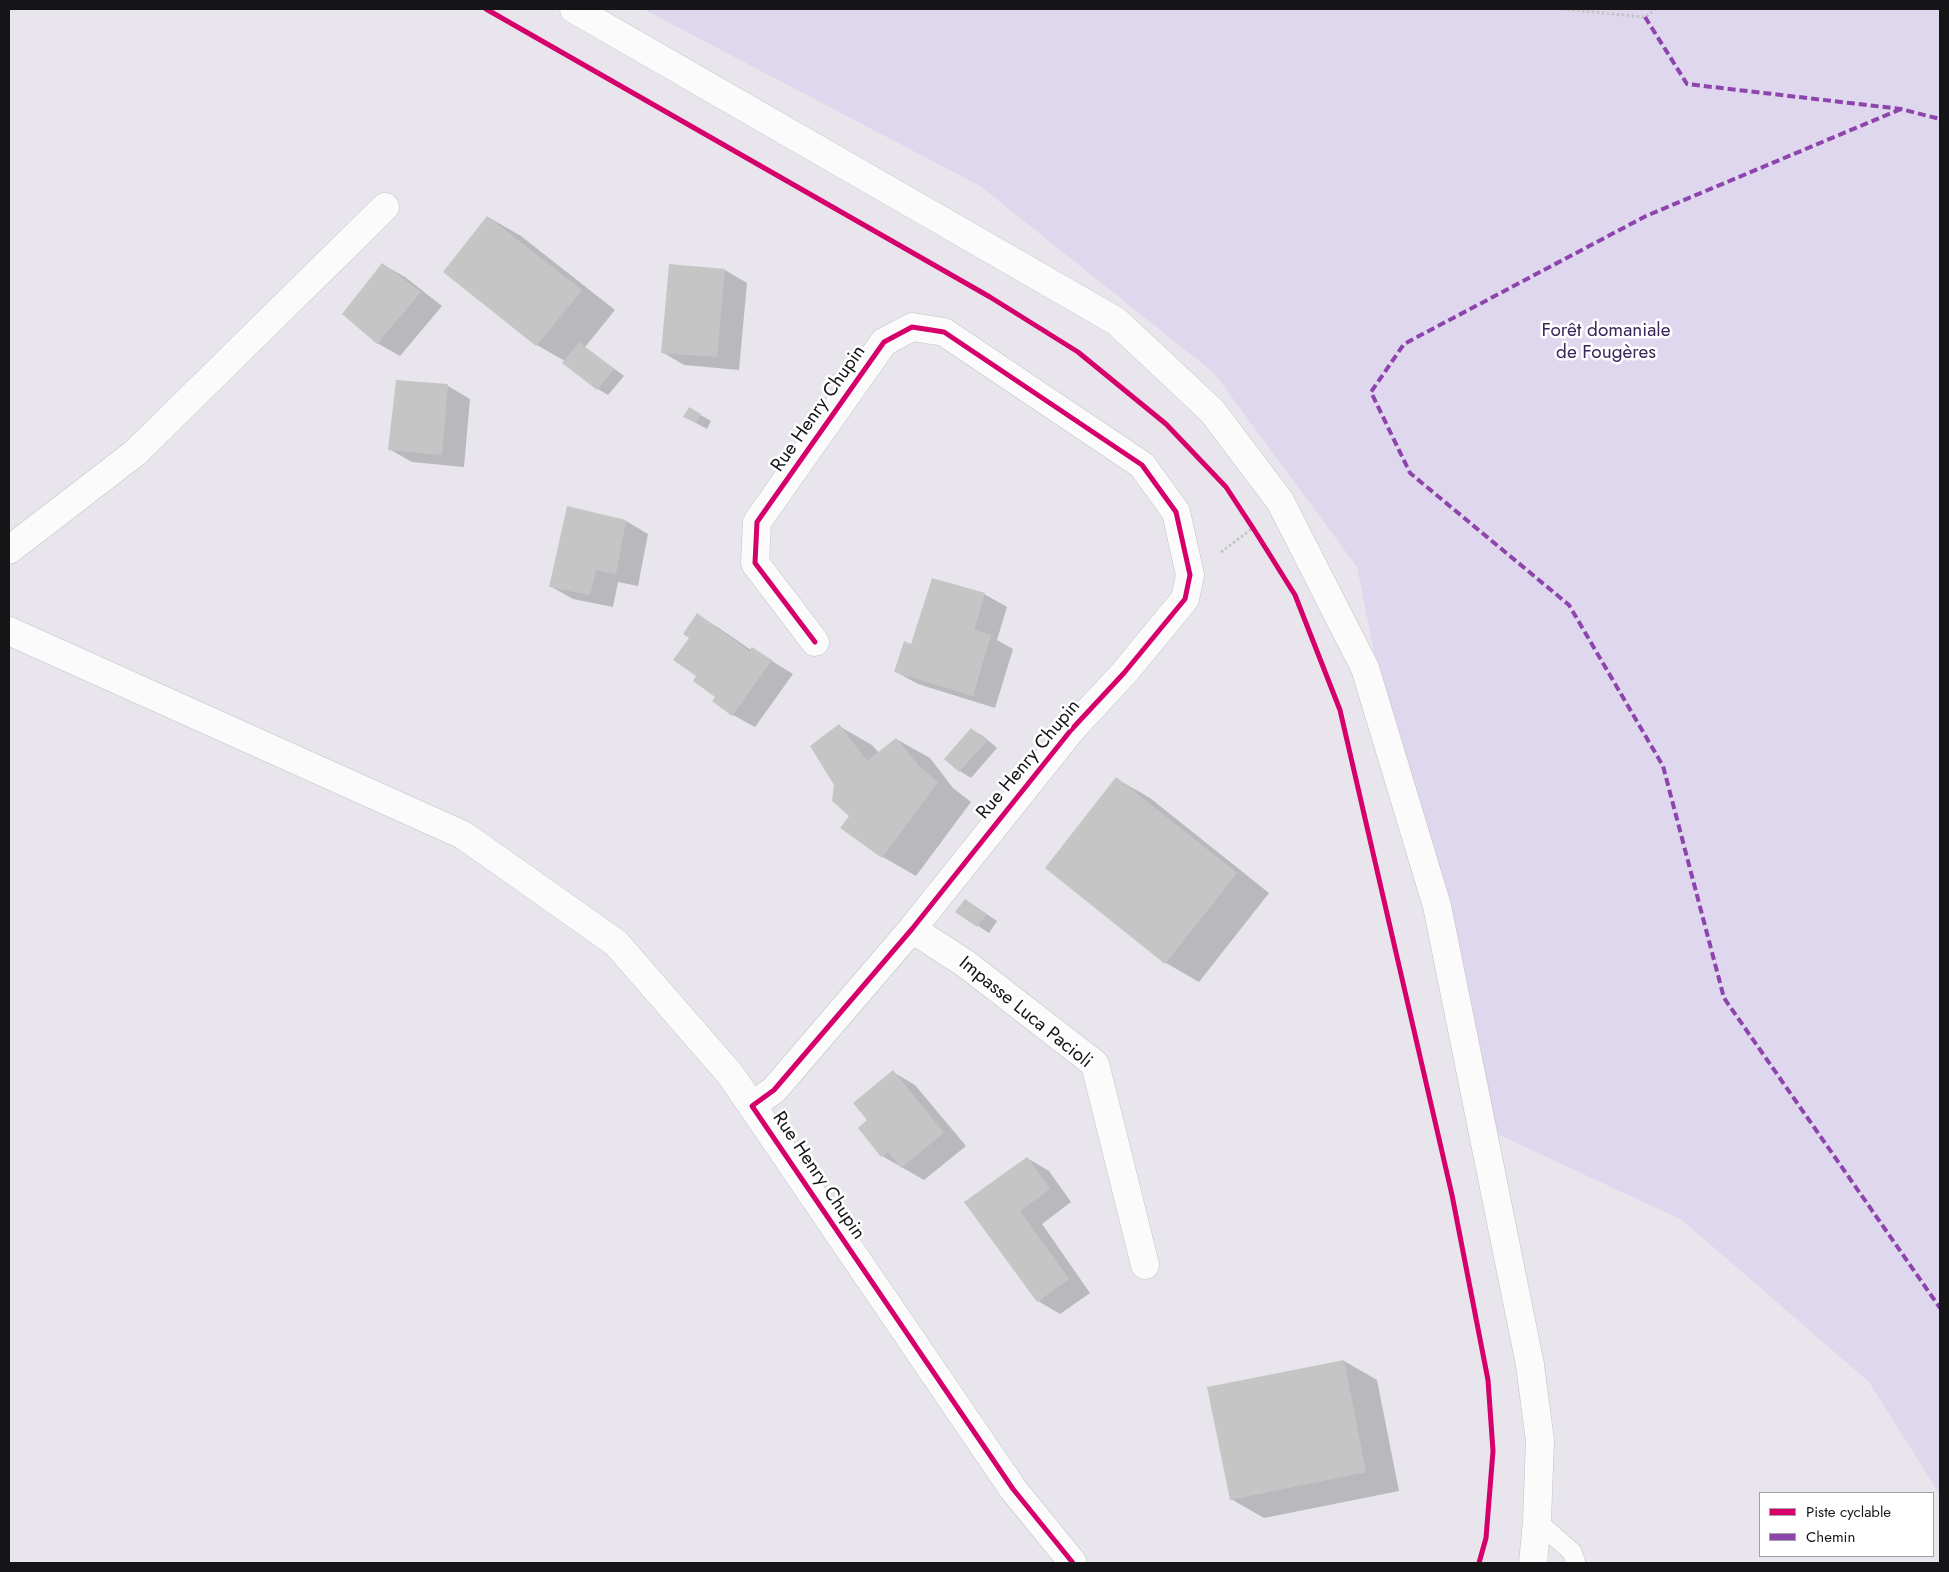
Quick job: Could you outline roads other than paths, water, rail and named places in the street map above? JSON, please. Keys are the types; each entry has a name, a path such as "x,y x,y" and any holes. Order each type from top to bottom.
{"street":[{"path":"574,9 1116,321 1212,411 1280,501 1365,668 1437,906 1530,1365 1540,1441 1537,1521 1532,1561"},
{"path":"9,550 135,453 385,207"},
{"name":"Rue Henry Chupin","path":"815,642 755,563 757,522 884,342 912,327 944,332 1142,465 1176,512 1190,575 1185,600 1124,674 1071,730 912,929 774,1090 752,1106 1013,1489 1074,1563"},
{"path":"9,631 463,835 616,943 730,1074 752,1106"},
{"name":"Impasse Luca Pacioli","path":"912,929 966,964 1095,1064 1145,1265"}],"lane":[{"path":"1537,1521 1572,1552 1576,1563"}],"park label":[{"name":"Forêt domaniale de Fougères","path":"1606,342"}]}
